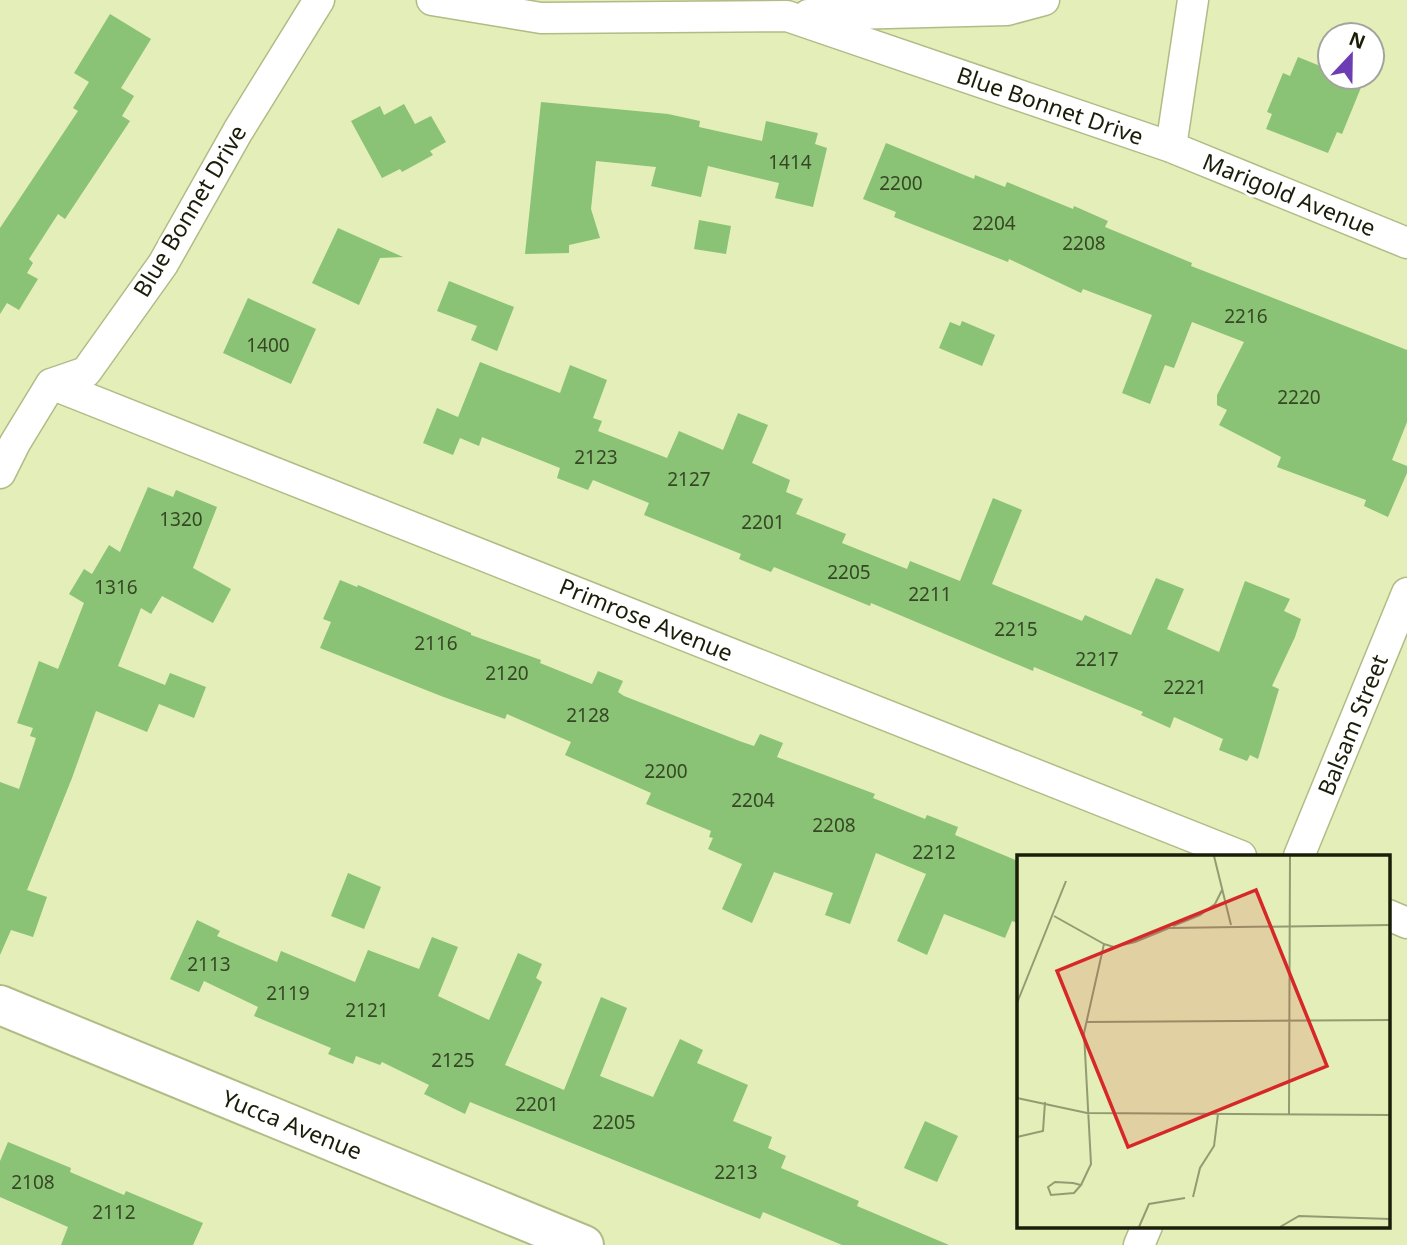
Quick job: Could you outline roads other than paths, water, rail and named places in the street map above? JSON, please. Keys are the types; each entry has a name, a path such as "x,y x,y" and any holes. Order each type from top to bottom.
{"street":[{"name":"Blue Bonnet Drive","path":"432,0 541,18 788,16 1007,10 1044,0"},
{"name":"Blue Bonnet Drive","path":"788,16 1171,147 1193,0"},
{"name":"Blue Bonnet Drive","path":"51,384 86,372 163,264 238,131 321,5"},
{"name":"Marigold Avenue","path":"1171,147 1407,243"},
{"path":"0,473 51,384"},
{"name":"Primrose Avenue","path":"51,384 1238,855"},
{"name":"Balsam Street","path":"1299,855 1407,593"},
{"path":"1390,916 1407,923"},
{"name":"Yucca Avenue","path":"0,1005 584,1245"},
{"path":"1139,1245 1146,1228"}]}
